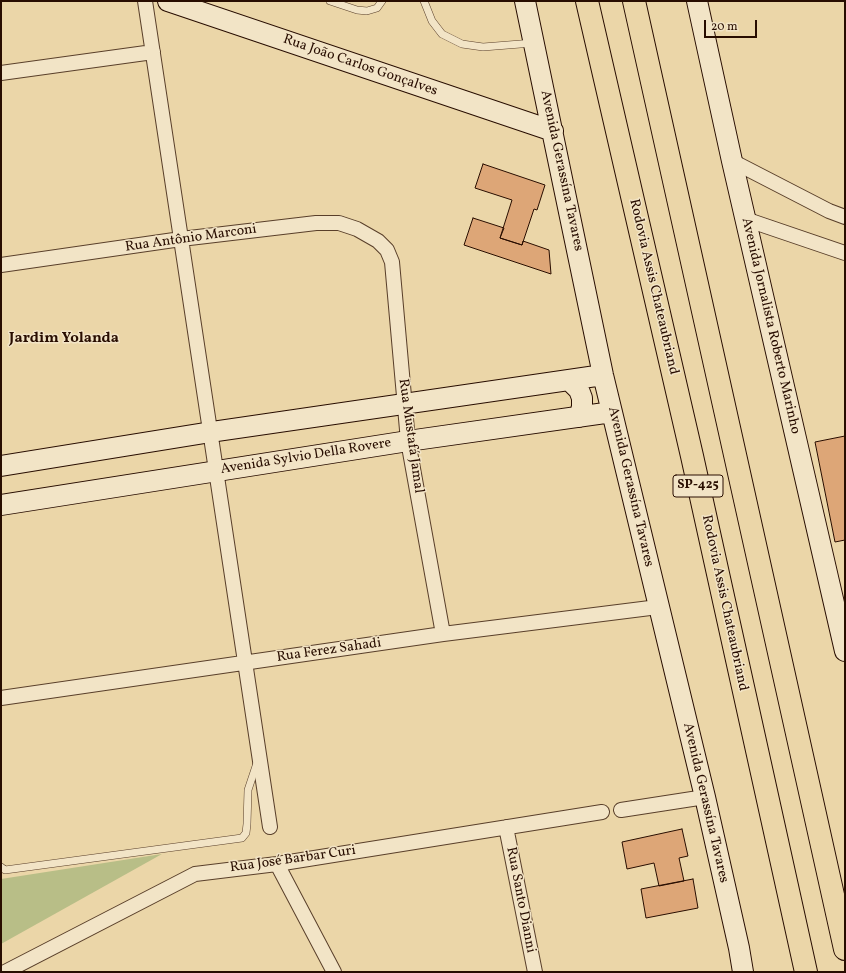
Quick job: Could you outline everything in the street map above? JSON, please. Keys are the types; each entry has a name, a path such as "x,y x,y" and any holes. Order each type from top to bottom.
{"highway":[{"name":"Rodovia Assis Chateaubriand","path":"587,1 692,456 806,972"},
{"name":"SP-425","path":"634,1 845,949"}],"main road":[{"name":"Rua João Carlos Gonçalves","path":"168,1 553,131"},
{"name":"Avenida Gerassína Tavares","path":"525,1 603,375 705,797 743,972"},
{"name":"Avenida Jornalista Roberto Marinho","path":"697,1 745,219 845,651"},
{"path":"1,466 211,432 603,375"},
{"path":"569,380 579,390 582,398 582,407 579,417"},
{"name":"Avenida Sylvio Della Rovere","path":"1,504 408,441 612,412"}],"street":[{"path":"145,1 270,827"},
{"path":"1,74 153,52"},
{"path":"732,161 829,211 845,217"},
{"path":"745,219 845,253"},
{"name":"Rua Antônio Marconi","path":"1,265 182,239 316,223 345,225 357,228 378,241"},
{"name":"Rua Mustafá Jamal","path":"378,241 387,250 392,262 408,441 443,634"},
{"name":"Rua Ferez Sahadi","path":"1,698 443,634 658,607"},
{"path":"621,810 705,797"},
{"name":"Rua José Barbar Curi","path":"5,972 195,874 277,864 602,812"},
{"name":"Rua Santo Dianni","path":"506,827 535,972"},
{"path":"277,864 334,972"}],"lane":[{"path":"330,1 357,10 367,11 377,8 382,1"},
{"path":"424,1 432,22 442,34 462,44 482,47 534,42"},
{"path":"1,867 5,870 242,838 246,833 248,790 260,755"}],"green space":[{"path":"162,854 1,944 1,879"}],"building":[{"path":"483,164 545,185 537,210 534,209 522,245 500,238 512,200 475,188"},
{"path":"473,218 504,228 500,238 522,245 523,241 549,250 551,274 464,245"},
{"path":"845,436 845,540 835,542 815,442"},
{"path":"682,829 688,856 679,858 684,881 659,886 654,863 627,869 622,842"},
{"path":"693,879 698,908 646,918 641,889"}],"district":[{"name":"Jardim Yolanda","path":"64,339"}]}
